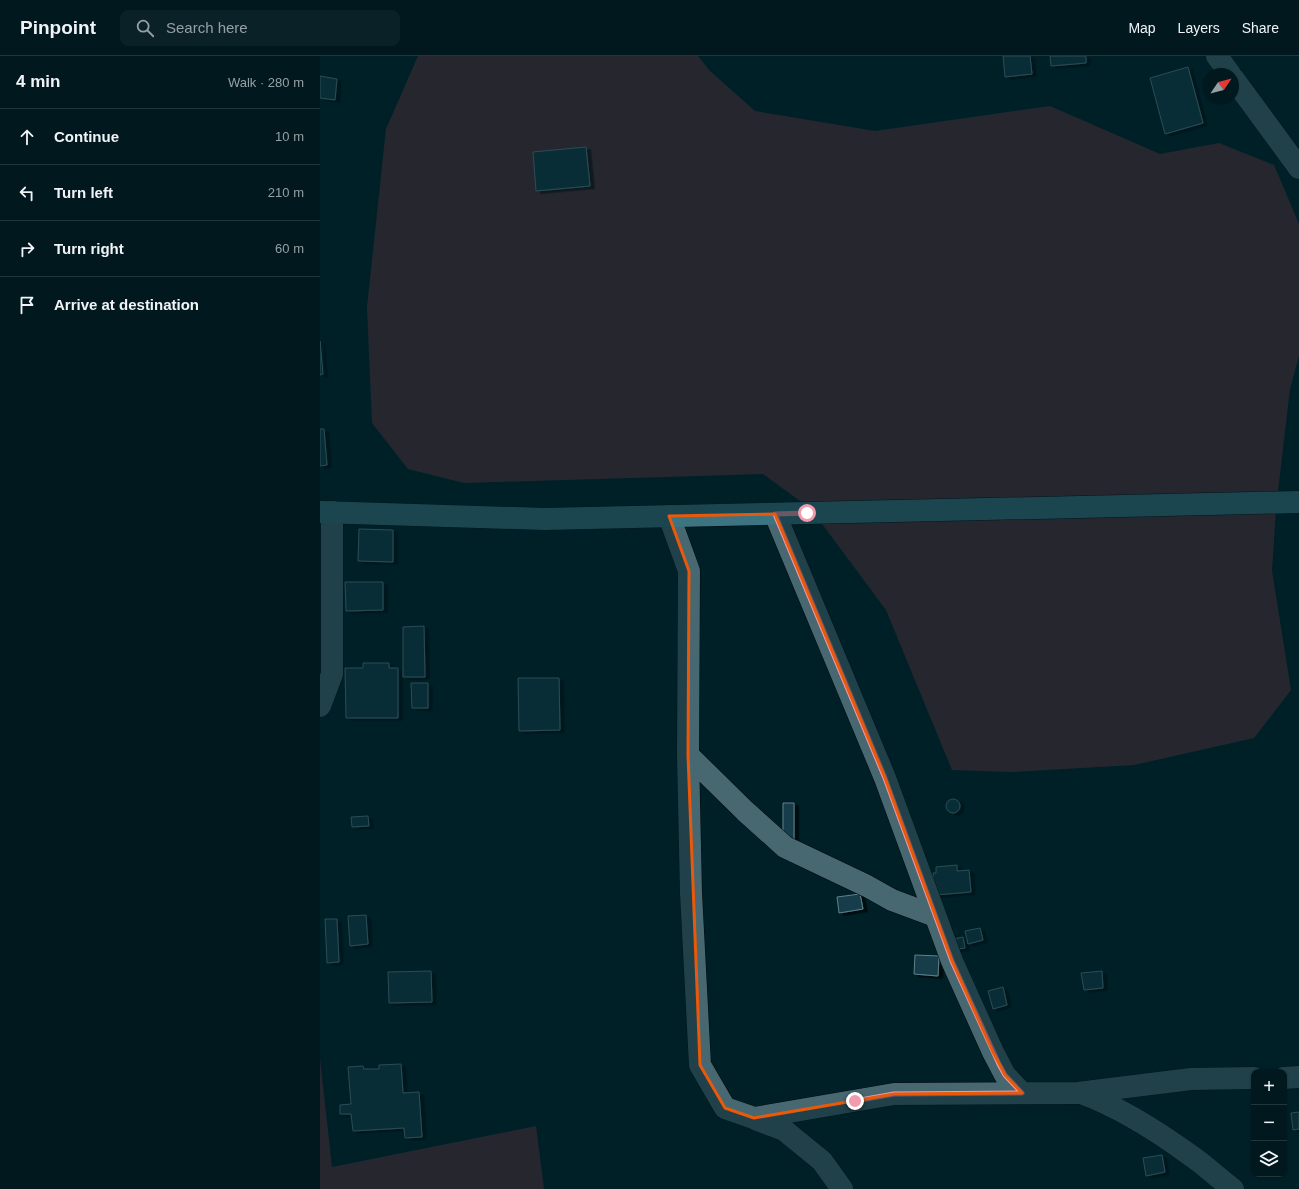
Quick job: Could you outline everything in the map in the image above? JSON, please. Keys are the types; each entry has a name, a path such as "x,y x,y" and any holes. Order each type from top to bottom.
{"main road":[{"path":"326,512 546,520 1299,502"}],"street":[{"path":"1217,56 1226,68"},
{"path":"1239,86 1299,168"},
{"path":"320,706 332,674 326,512"},
{"path":"775,514 885,778 952,961 1005,1075 1022,1093"},
{"path":"669,516 689,571 688,755 691,893 700,1066 726,1108 784,1130 822,1161 842,1189"},
{"path":"688,755 786,848 867,886 892,900 935,916"},
{"path":"1287,1078 1299,1077"},
{"path":"754,1118 894,1094 1078,1092 1191,1079 1251,1078"},
{"path":"1078,1092 1106,1103 1156,1133 1190,1155 1233,1189"}],"highlighted area":[{"path":"775,514 885,778 952,961 1005,1075 1022,1093 894,1094 754,1118 725,1108 700,1065 688,755 689,571 669,516"}],"shaded area":[{"path":"418,56 698,56 710,71 755,111 875,131 1050,106 1160,154 1219,143 1274,165 1299,224 1299,356 1290,389 1276,508 1272,571 1291,690 1254,738 1134,765 1013,772 952,770 886,610 811,509 763,474 464,483 408,469 372,423 367,307 386,129"},
{"path":"320,1059 332,1167 536,1126 544,1189 320,1189"}],"building":[{"path":"1003,56 1030,56 1032,74 1005,77"},
{"path":"1050,56 1086,56 1086,63 1051,66"},
{"path":"1188,67 1203,123 1165,134 1150,78"},
{"path":"320,76 337,79 335,100 320,98"},
{"path":"586,147 590,186 536,191 533,152"},
{"path":"320,341 323,374 320,375"},
{"path":"320,429 324,429 327,465 320,466"},
{"path":"359,529 393,530 393,562 358,561"},
{"path":"345,582 383,582 383,610 346,611"},
{"path":"424,626 425,677 403,677 403,627"},
{"path":"363,663 389,663 389,668 398,668 398,718 346,718 345,668 363,668"},
{"path":"518,678 559,678 560,730 519,731"},
{"path":"411,683 428,683 428,708 412,708"},
{"path":"950,799 956,799 960,803 960,809 956,813 950,813 946,809 946,803"},
{"path":"783,803 794,803 794,842 783,842"},
{"path":"368,816 369,826 352,827 351,817"},
{"path":"957,865 957,871 969,870 971,892 935,895 933,873 936,873 936,867"},
{"path":"860,894 863,909 839,913 837,897"},
{"path":"366,915 368,944 350,946 348,916"},
{"path":"325,919 337,919 339,962 327,963"},
{"path":"980,928 983,940 968,944 965,931"},
{"path":"963,937 965,948 951,950 949,940"},
{"path":"915,955 939,956 938,976 914,974"},
{"path":"431,971 432,1002 389,1003 388,972"},
{"path":"1102,971 1103,988 1084,990 1081,973"},
{"path":"1003,987 1007,1005 993,1009 988,991"},
{"path":"401,1064 403,1093 419,1092 422,1137 405,1138 404,1128 353,1131 351,1114 340,1114 340,1105 351,1104 348,1067 363,1066 364,1069 379,1069 379,1065"},
{"path":"1299,1112 1299,1129 1293,1130 1291,1113"},
{"path":"1162,1155 1165,1172 1146,1176 1143,1158"}],"route":[{"path":"807,513 775,514 885,778 952,961 999,1064 1005,1075 1022,1093 894,1094 855,1101"}]}
